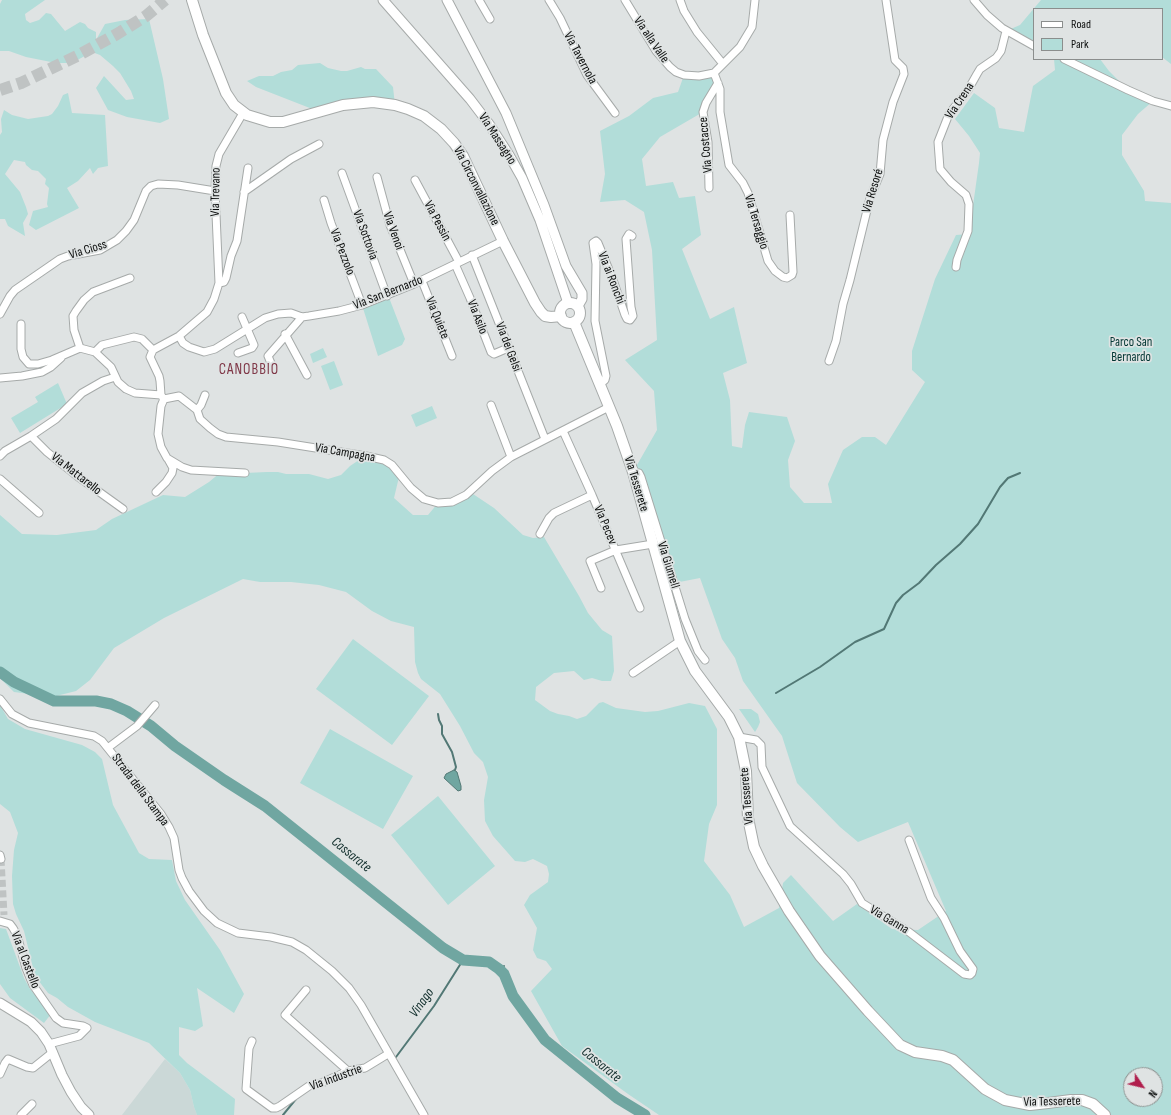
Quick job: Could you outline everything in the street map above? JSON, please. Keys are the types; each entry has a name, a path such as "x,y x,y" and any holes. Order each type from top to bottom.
{"main road":[{"path":"192,0 203,35 226,93 232,102 243,113"},
{"name":"Via Circonvallazione","path":"243,113 263,121 284,122 343,105 372,102 395,105 417,113 441,129 458,148 470,170 503,241"},
{"path":"503,241 533,300 541,312 545,316 549,317 561,316"},
{"path":"573,305 580,315 574,322 565,321 561,316 562,307 573,305"},
{"name":"Via Tesserete","path":"574,322 600,384 633,472 680,641 692,667 729,717 739,737 746,771 748,818 754,847 763,866 789,911 820,956 890,1036 900,1045 910,1050 942,1056 953,1060 985,1089 1005,1100 1023,1104 1077,1100 1093,1104 1105,1115"}],"street":[{"name":"Via Massagno","path":"383,0 470,99 509,154 540,220 573,305"},
{"path":"447,0 506,113 544,205 566,266 582,293 582,299 573,305"},
{"path":"479,0 490,19"},
{"name":"Via Tavernola","path":"549,0 560,18 587,75 614,113"},
{"name":"Via alla Valle","path":"625,0 656,51 673,70 684,75 699,76 714,73"},
{"path":"680,0 684,11 697,32 723,64"},
{"path":"714,73 740,48 750,31 754,22 754,0"},
{"name":"Via Resoré","path":"830,361 870,198 880,174 885,133 895,96 904,74 903,68 895,60 886,0"},
{"path":"974,0 988,16 1006,31 1033,45"},
{"name":"Via Crena","path":"956,267 957,260 968,231 970,204 966,195 951,182 940,169 938,146 940,135 949,114 968,90 978,71 1000,53 1006,31"},
{"path":"1066,60 1134,93 1153,101 1171,106"},
{"name":"Via Tersaggio","path":"714,73 721,95 720,112 729,165 748,193 768,261 775,271 787,278 792,276 793,272 790,215"},
{"name":"Via Costacce","path":"710,188 708,142 703,112 706,103 718,83"},
{"name":"Via Trevano","path":"153,350 178,337 211,306 215,297 219,283 215,191 217,159 243,113"},
{"path":"244,192 291,159 319,144"},
{"name":"Via Trevano","path":"219,283 224,282 226,278 231,256 237,241 248,168"},
{"name":"Via Sottovia","path":"342,173 387,296"},
{"name":"Via Venoi","path":"376,177 390,225 414,284"},
{"name":"Via Pessin","path":"415,180 457,263"},
{"name":"Via Cioss","path":"0,314 15,290 57,261 68,256 100,250 117,240 134,220 144,195 151,186 158,184 178,185 215,191"},
{"name":"Via Pezzolo","path":"324,200 331,223 362,304"},
{"name":"Via ai Ronchi","path":"600,384 606,380 606,376 596,327 596,264 592,243 595,241 598,243 625,315 627,319 630,320 633,316 626,239 629,234 632,236"},
{"name":"Via San Bernardo","path":"178,337 185,345 204,352 215,349 265,318 278,314 291,313 302,316 339,311 387,296 422,281 503,241"},
{"name":"Via dei Gelsi","path":"472,255 545,439"},
{"name":"Via Asilo","path":"457,263 492,353 494,354 508,348"},
{"path":"80,348 73,324 73,316 76,311 84,300 93,292 130,278"},
{"name":"Via Quiete","path":"422,281 452,356"},
{"path":"273,368 268,356 302,316"},
{"path":"238,353 252,348 254,345 242,317"},
{"path":"0,456 5,451 31,436 60,416 82,393 103,381 117,380 111,366 95,352 80,348 38,364 29,364 23,357 21,349 21,324"},
{"path":"286,334 307,375"},
{"path":"95,352 102,345 134,337 142,339 153,350 150,357 160,381 162,397 158,434 161,447 173,468 172,473 166,482 156,492"},
{"path":"0,378 42,372 64,355"},
{"name":"Via Campagna","path":"117,380 126,389 135,393 162,397 179,396 197,410 200,419 210,428 218,434 226,437 278,442 384,460 392,465 411,488 424,499 438,503 452,502 466,495 492,471 511,457 609,407"},
{"path":"197,410 205,395"},
{"path":"491,405 511,457"},
{"path":"563,431 592,495"},
{"name":"Via Mattarello","path":"31,436 47,452 122,509"},
{"path":"167,458 182,467 191,470 245,473"},
{"name":"Via Giumell","path":"633,472 639,473 641,477 685,620 698,651 705,660"},
{"path":"0,479 39,513"},
{"name":"Via Pecev","path":"540,534 549,518 554,513 592,495 640,608"},
{"name":"Via Pecev","path":"601,588 590,561 616,550 654,544"},
{"path":"634,673 680,641"},
{"name":"Strada della Stampa","path":"0,700 12,714 22,720 94,736 109,747 161,814 169,827 174,838 179,870 182,878 189,891 204,911 216,923 243,935 271,937 285,940 300,946 332,971 355,996 424,1115"},
{"path":"109,747 137,726 156,705"},
{"name":"Via Ganna","path":"739,737 756,740 760,745 762,767 790,826 843,874 863,904 909,932 964,974 970,975 973,969 960,951 944,918 930,898 909,840"},
{"name":"Via al Castello","path":"3,919 10,924 15,932 29,977 52,1013 56,1018 63,1022 87,1028 79,1036 51,1048"},
{"path":"306,990 285,1015 348,1071"},
{"path":"0,1003 31,1022 41,1032 51,1048 71,1092 81,1107 89,1115"},
{"name":"Via Industrie","path":"252,1041 249,1048 246,1089 272,1108 278,1107 309,1086 321,1083 348,1071 366,1068 390,1056"},
{"path":"0,1074 8,1060 33,1068 51,1048"},
{"path":"21,1115 32,1104"}],"shaded area":[{"path":"454,770 457,772 461,786 461,790 458,791 444,778 446,774"},
{"path":"165,1059 180,1073 190,1090 197,1115 122,1115"}],"green space":[{"path":"2,0 45,0 25,14 26,20 30,23 39,20 46,13 51,14 65,31 80,22 96,32 96,40 105,24 125,20 149,19 163,79 169,119 160,123 127,117 108,110 96,88 104,76 126,100 134,99 120,73 100,55 92,52 72,63 56,63 26,57 9,51 0,51 0,4"},
{"path":"1041,0 1171,0 1171,64 1163,58 1163,8 1034,8"},
{"path":"1033,10 1033,45 1006,31 1020,25"},
{"name":"Parco San Bernardo","path":"1054,60 1101,60 1109,71 1128,90 1153,101 1138,114 1122,135 1122,155 1144,191 1145,201 1171,203 1171,1115 659,1115 562,1046 531,991 552,969 546,961 537,958 533,950 537,928 524,905 530,895 548,882 549,874 547,866 533,859 525,862 515,861 493,836 485,821 484,800 488,777 483,762 474,753 460,726 440,694 421,679 415,662 414,627 391,621 372,611 346,592 319,585 291,582 260,582 243,579 164,618 114,648 90,680 76,691 52,697 14,692 0,678 0,515 22,534 57,535 96,530 112,519 163,495 185,497 209,482 221,472 278,472 286,474 309,474 328,479 341,475 350,466 362,458 386,465 399,477 394,498 413,515 428,515 438,503 473,494 494,508 523,535 533,538 544,537 588,613 602,630 612,636 614,671 611,681 602,681 592,678 584,680 574,671 554,673 536,687 535,700 550,711 577,719 586,716 599,703 603,702 616,708 645,712 658,711 689,703 705,706 717,729 717,805 709,824 704,861 730,895 744,927 779,908 783,883 791,875 833,921 857,904 892,929 918,930 946,911 908,822 858,842 840,827 797,783 782,736 743,681 735,658 722,639 700,578 664,585 633,472 657,430 654,391 625,360 657,340 652,250 644,212 625,200 600,202 605,174 600,131 629,116 653,98 678,92 684,75 714,73 718,83 703,112 660,137 642,159 646,186 673,182 679,198 695,196 701,235 682,249 710,319 734,307 747,363 723,373 730,400 732,446 742,448 745,425 749,412 787,417 795,441 788,460 790,487 804,503 832,503 828,484 843,450 862,437 875,437 886,445 925,382 912,370 912,351 935,279 956,235 969,234 979,163 980,153 969,136 955,119 974,93 995,108 999,128 1024,132 1033,86 1055,70"},
{"path":"320,63 328,68 341,71 361,67 365,69 376,69 393,87 395,105 320,112 256,87 247,81 259,76 273,76 281,72 292,70 298,65"},
{"path":"68,93 72,113 105,115 108,166 98,168 93,174 90,168 78,181 67,188 79,208 36,230 29,225 33,211 48,207 49,188 45,184 46,179 38,171 32,170 26,165 25,162 14,160 5,174 20,192 26,207 28,214 23,223 25,236 8,226 5,219 0,219 1,119 4,110 12,115 28,119 48,116 52,114 58,106 63,95"},
{"path":"388,295 405,339 402,345 378,356 362,305"},
{"path":"323,348 327,357 313,363 310,354"},
{"path":"334,361 343,385 330,390 321,366"},
{"path":"58,383 67,404 20,433 11,418 38,402 35,397"},
{"path":"432,406 437,418 416,427 411,415"},
{"path":"353,639 429,696 392,745 316,689"},
{"path":"0,705 8,719 25,729 82,745 95,752 102,759 113,805 139,853 149,859 172,860 176,881 185,900 220,950 244,994 234,1013 197,988 203,1026 195,1031 179,1027 179,1055 187,1063 235,1099 234,1115 197,1115 190,1090 180,1073 149,1043 95,1022 68,1007 48,993 35,976 24,931 13,904 12,876 14,850 18,833 10,812 0,804"},
{"path":"739,709 751,709 758,714 760,722 755,732"},
{"path":"330,729 413,776 383,829 300,783"},
{"path":"438,796 495,866 448,905 391,835"},
{"path":"0,928 6,929 24,978 30,989 51,1014 44,1023 10,998 0,984"}],"waterway":[{"path":"776,693 820,667 855,642 884,629 896,603 960,544 978,524 1000,487 1008,478 1020,473"},
{"name":"Cassarate","path":"0,672 14,682 54,701 96,701 111,704 127,711 151,726 175,746 265,806 443,948 463,960 489,962 499,969 504,974 513,996 545,1040 617,1098 645,1115"},
{"path":"438,714 442,726 442,734 452,752 456,767 455,770"},
{"name":"Vinago","path":"396,1057 434,1006 463,960"},
{"name":"Cassarate","path":"499,969 504,966"},
{"name":"Vinago","path":"323,1086 337,1079"},
{"name":"Vinago","path":"283,1115 296,1099"}],"tunnel":[{"path":"0,90 21,83 79,55 146,16 165,0"},
{"path":"1,859 4,915"}],"district":[{"name":"CANOBBIO","path":"249,370"}]}
